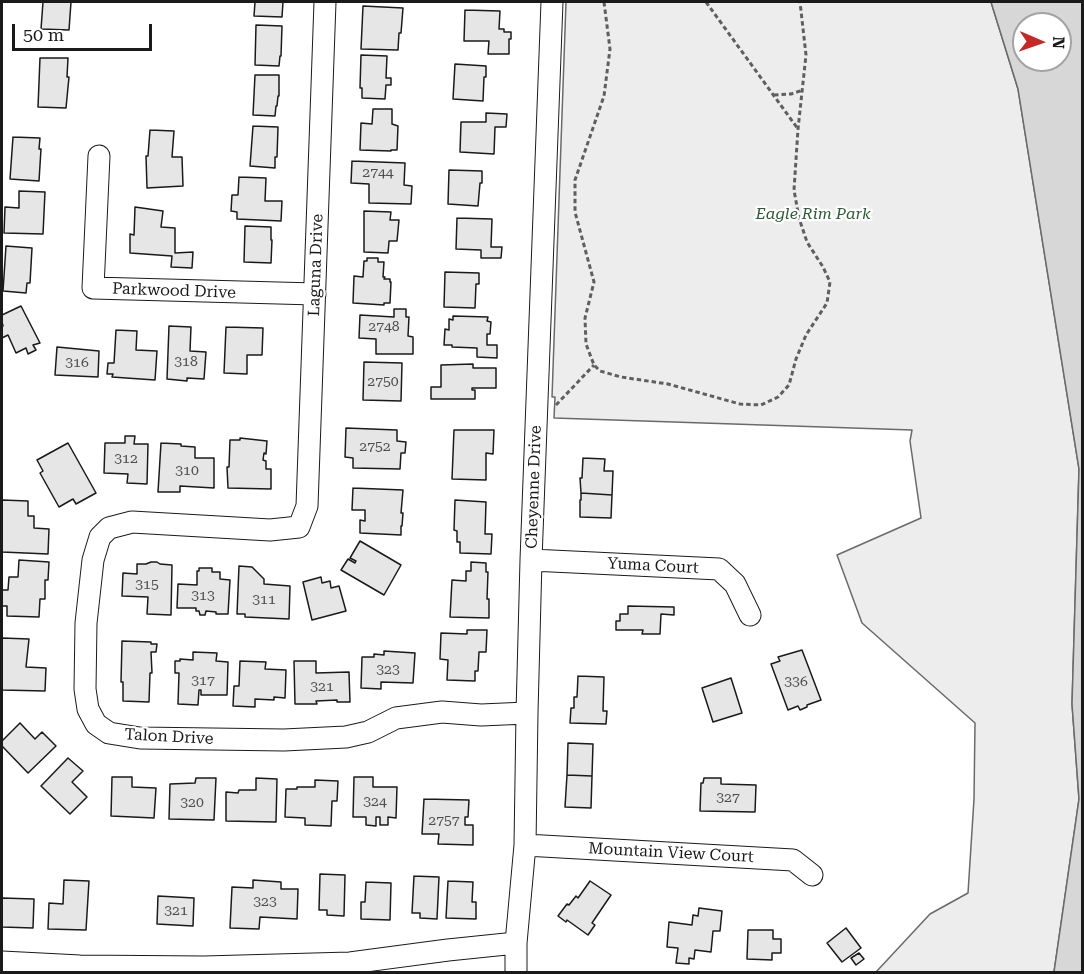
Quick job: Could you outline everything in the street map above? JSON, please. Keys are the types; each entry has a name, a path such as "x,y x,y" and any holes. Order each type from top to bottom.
{"street":[{"name":"Laguna Drive","path":"299,527 307,506 325,2"},
{"name":"Cheyenne Drive","path":"516,972 516,944 525,845 526,713 552,2"},
{"name":"Parkwood Drive","path":"99,156 93,288 315,294"},
{"name":"Talon Drive","path":"299,527 270,530 132,522 109,528 100,537 93,560 86,623 85,689 88,709 96,724 109,733 140,738 284,740 346,737 368,732 396,717 442,712 481,715 526,713"},
{"name":"Yuma Court","path":"531,560 720,569 735,584 750,615"},
{"name":"Mountain View Court","path":"525,845 793,860 812,875"},
{"path":"2,962 80,969 350,963 516,944"}],"path":[{"path":"604,2 610,49 604,96 575,180 575,212 594,282 585,318 586,344 594,365 600,371 621,377 668,384 740,404 761,405 778,397 789,385 806,335 827,303 830,282 807,242 799,218 794,190 806,55 800,2"},
{"path":"706,2 798,129"},
{"path":"774,95 791,94 803,90"},
{"path":"536,413 554,407 594,365"}],"shaded area":[{"name":"Eagle Rim Park","path":"566,2 991,2 1018,89 1079,469 1072,704 1079,799 1054,972 876,972 930,914 968,893 974,799 975,723 862,623 837,555 921,518 910,441 912,430 554,418 555,397 552,397"},
{"path":"991,2 1082,2 1082,972 1054,972 1079,799 1072,704 1079,469 1018,89 1013,72 1072,72 1072,12 1012,12 1012,70"}],"building":[{"path":"43,2 71,2 69,30 41,29"},
{"path":"255,2 283,2 282,17 254,16"},
{"path":"363,6 403,8 398,50 361,49"},
{"path":"465,10 500,11 499,29 511,32 509,54 488,54 489,41 464,41"},
{"path":"256,25 282,26 279,66 255,65"},
{"path":"361,55 387,56 386,78 391,78 391,85 386,85 385,99 362,98"},
{"path":"40,58 68,58 66,108 38,107"},
{"path":"455,64 486,66 483,101 453,99"},
{"path":"255,75 279,75 279,96 275,116 253,115"},
{"path":"373,109 392,109 392,124 398,126 397,150 360,150 361,123 372,124"},
{"path":"486,113 507,114 506,127 495,127 494,154 460,152 461,122 486,122"},
{"path":"253,126 278,127 275,168 250,166"},
{"path":"150,130 174,131 172,157 182,157 183,186 147,188 146,156 148,156"},
{"path":"13,137 40,138 39,181 10,179"},
{"path":"352,161 405,163 404,185 412,186 411,204 369,203 369,184 351,183"},
{"path":"449,170 482,171 478,206 448,204"},
{"path":"239,177 266,178 265,201 282,201 281,221 237,219 237,212 231,211 232,195 238,195"},
{"path":"19,191 45,192 43,234 4,233 5,207 19,208"},
{"path":"135,207 163,211 161,227 175,228 175,253 193,252 192,268 171,267 172,256 130,253 130,234 134,235"},
{"path":"364,211 391,212 390,220 399,220 397,241 389,241 388,253 364,252"},
{"path":"457,218 492,219 491,247 502,247 501,258 481,258 481,250 456,249"},
{"path":"245,226 271,227 271,263 244,262"},
{"path":"6,246 32,248 30,283 27,283 26,293 3,291"},
{"path":"367,258 378,258 378,262 384,262 383,277 390,279 391,282 390,303 384,303 384,305 353,303 354,276 363,277 364,261 367,261"},
{"path":"445,272 479,273 475,308 444,307"},
{"path":"21,306 40,343 33,345 36,350 28,354 26,348 16,353 8,335 2,338 2,315"},
{"path":"394,309 406,309 406,317 409,317 408,336 413,337 413,354 376,354 376,339 359,338 360,315 394,317"},
{"path":"453,316 488,317 487,321 491,322 490,334 487,334 487,345 497,345 497,358 477,357 477,348 444,345 445,329 449,330 449,319 453,320"},
{"path":"169,326 191,327 190,351 206,352 204,379 187,378 187,381 167,379"},
{"path":"226,327 263,328 262,355 247,355 247,374 224,373"},
{"path":"116,330 137,331 136,350 157,351 155,380 112,377 113,374 107,374 108,363 114,363"},
{"path":"57,347 99,351 98,377 55,375"},
{"path":"364,362 402,363 401,401 363,400"},
{"path":"473,364 473,368 496,368 496,388 472,388 475,390 475,399 431,399 431,387 441,387 441,365"},
{"path":"346,428 397,430 397,441 406,442 405,453 401,453 400,469 353,468 353,458 345,457"},
{"path":"454,430 494,430 493,454 486,453 486,480 452,479"},
{"path":"125,436 135,436 134,444 148,444 147,484 127,483 128,474 104,473 105,443 125,443"},
{"path":"240,438 267,441 263,460 266,461 266,469 271,469 271,489 228,488 227,467 229,467 230,440 240,440"},
{"path":"68,443 96,493 76,504 73,499 59,507 40,473 43,471 37,460"},
{"path":"161,443 195,447 195,458 214,458 214,488 180,486 180,492 158,492"},
{"path":"583,458 605,459 604,471 613,471 612,495 581,493 580,478 582,478"},
{"path":"353,488 403,490 401,535 360,533 360,520 365,521 365,510 352,510"},
{"path":"581,493 612,495 611,518 580,517"},
{"path":"2,500 28,501 28,516 34,516 34,528 49,529 48,554 2,552"},
{"path":"455,500 486,502 485,534 492,534 491,554 460,553 460,542 457,542 457,531 454,530"},
{"path":"360,541 401,565 384,595 341,570 348,559 355,563 356,561 350,558"},
{"path":"19,560 49,562 48,580 45,580 45,599 40,599 39,617 7,616 7,606 2,606 2,590 8,590 9,577 18,577"},
{"path":"151,562 172,565 171,615 147,614 148,597 122,596 123,573 137,574 137,564"},
{"path":"471,562 486,563 489,618 450,617 452,580 466,581 466,571 471,571"},
{"path":"239,566 252,567 264,579 264,584 290,586 289,619 245,617 245,614 237,614"},
{"path":"199,568 212,568 212,572 220,572 220,579 230,580 228,614 206,611 205,615 200,615 196,608 177,608 178,584 197,585"},
{"path":"321,577 322,583 330,581 331,588 339,586 346,611 312,620 303,582"},
{"path":"628,606 674,607 674,615 661,614 660,634 642,634 643,630 616,630 616,621 620,621 620,614 628,614"},
{"path":"467,630 487,630 486,652 479,652 475,681 447,680 448,660 440,659 441,633 467,634"},
{"path":"2,638 29,639 26,667 46,668 45,691 2,690"},
{"path":"122,641 157,644 156,652 151,652 152,673 150,673 149,702 123,701"},
{"path":"802,650 821,700 800,710 798,706 788,710 771,664 780,661 778,657"},
{"path":"384,651 415,653 413,683 381,682 381,689 361,688 362,657 374,657 374,654 384,655"},
{"path":"193,652 217,653 216,661 228,662 227,695 201,695 201,690 199,690 198,705 178,704 179,673 175,673 175,661 193,660"},
{"path":"240,661 266,662 265,669 286,670 285,698 255,699 255,707 233,706 234,686 239,686"},
{"path":"294,661 316,661 316,673 349,672 350,702 337,702 337,700 316,701 317,704 295,704"},
{"path":"578,676 604,677 603,711 607,711 606,724 570,723 571,708 574,708 574,697 577,697"},
{"path":"731,678 742,713 713,722 702,688"},
{"path":"20,723 35,739 42,732 56,746 28,773 2,746 2,741"},
{"path":"568,743 593,744 592,776 567,775"},
{"path":"68,758 83,771 72,782 87,797 70,814 41,786"},
{"path":"567,775 592,776 591,808 565,807"},
{"path":"112,777 132,777 132,787 156,788 154,818 111,816"},
{"path":"354,777 373,777 373,787 397,787 396,818 388,817 388,825 380,825 380,817 376,817 376,826 366,825 366,817 353,817"},
{"path":"196,778 216,778 214,820 169,819 170,784 195,783"},
{"path":"256,778 277,779 276,822 226,821 226,792 256,790"},
{"path":"704,778 721,778 721,784 756,785 755,812 700,811 701,783"},
{"path":"315,780 338,781 337,801 332,801 331,826 305,825 305,818 285,817 286,789 315,787"},
{"path":"424,799 469,800 465,825 473,825 473,845 438,844 439,834 422,834"},
{"path":"320,874 345,875 344,916 327,915 327,910 319,910"},
{"path":"414,876 439,877 437,919 420,918 420,913 412,913"},
{"path":"64,880 89,881 86,930 48,929 49,903 63,904"},
{"path":"253,880 281,882 281,889 298,889 297,919 260,917 259,929 230,928 232,887 253,888"},
{"path":"448,881 473,882 472,902 476,902 476,919 446,918"},
{"path":"590,881 611,895 592,923 595,925 588,935 558,916 567,904 569,905 576,896 578,898"},
{"path":"366,882 391,883 390,920 361,919 361,902 365,902"},
{"path":"158,896 194,898 193,926 157,924"},
{"path":"2,898 34,899 33,928 2,927"},
{"path":"699,908 722,911 720,931 713,931 711,952 695,950 694,959 689,958 689,964 676,963 678,948 667,947 669,922 692,925 693,915 698,916"},
{"path":"846,928 861,948 842,962 827,943"},
{"path":"748,930 773,930 773,939 781,939 781,953 772,953 772,960 747,959"},
{"path":"859,953 864,959 856,965 851,958"}]}
